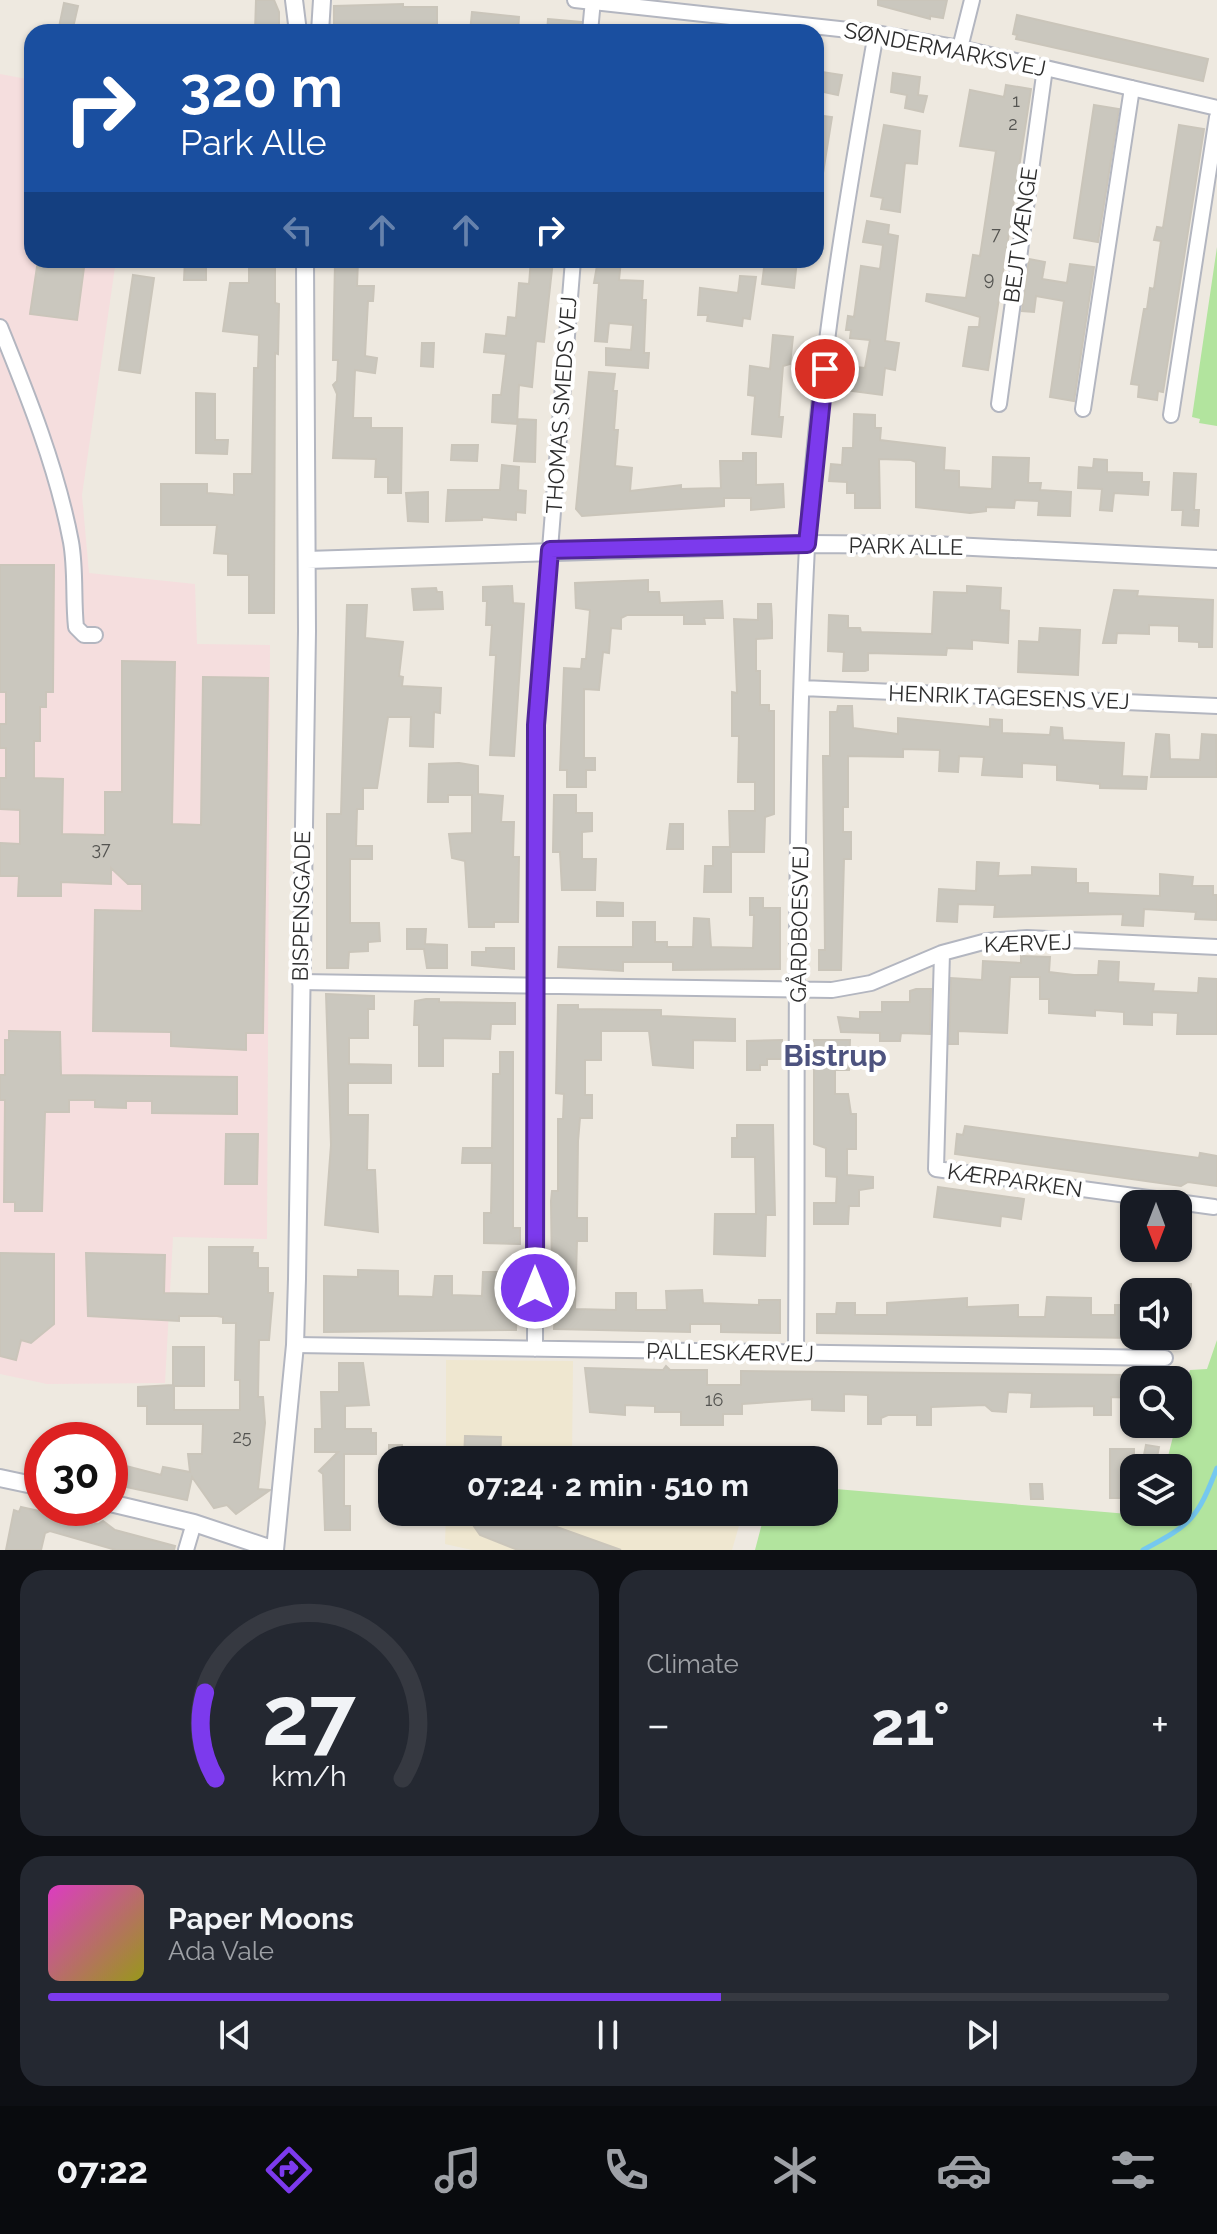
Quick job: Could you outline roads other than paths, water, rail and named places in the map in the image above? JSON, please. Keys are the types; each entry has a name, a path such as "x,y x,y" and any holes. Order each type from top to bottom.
{"street":[{"path":"294,0 297,24"},
{"path":"320,24 322,0"},
{"name":"SØNDERMARKSVEJ","path":"575,0 796,24"},
{"path":"960,48 972,0"},
{"path":"591,24 593,1"},
{"name":"SØNDERMARKSVEJ","path":"824,27 960,48 1217,108"},
{"name":"GÅRDBOESVEJ","path":"796,1352 802,688 807,544 847,199 876,33"},
{"name":"BEJT VÆNGE","path":"999,404 1045,68"},
{"path":"1083,409 1132,88"},
{"path":"1171,415 1217,117"},
{"name":"BISPENSGADE","path":"275,1550 295,1345 307,560 305,268"},
{"name":"THOMAS SMEDS VEJ","path":"535,1349 536,725 572,268"},
{"path":"0,327 43,441 63,506 73,558 76,627 84,635 95,635"},
{"name":"PARK ALLE","path":"307,560 807,544 933,545 1217,559"},
{"name":"HENRIK TAGESENS VEJ","path":"802,688 1217,706"},
{"name":"KÆRVEJ","path":"300,982 832,990 871,983 942,953 987,941 1027,938 1217,947"},
{"name":"KÆRPARKEN","path":"942,953 936,1169 1214,1207"},
{"name":"PALLESKÆRVEJ","path":"295,1345 1165,1358"},
{"path":"0,1478 24,1483"},
{"path":"128,1507 194,1523 275,1550"},
{"path":"186,1550 194,1523"}],"waterway":[{"path":"1143,1550 1191,1518 1204,1499 1217,1468"}],"district":[{"name":"Bistrup","path":"835,1055"}]}
